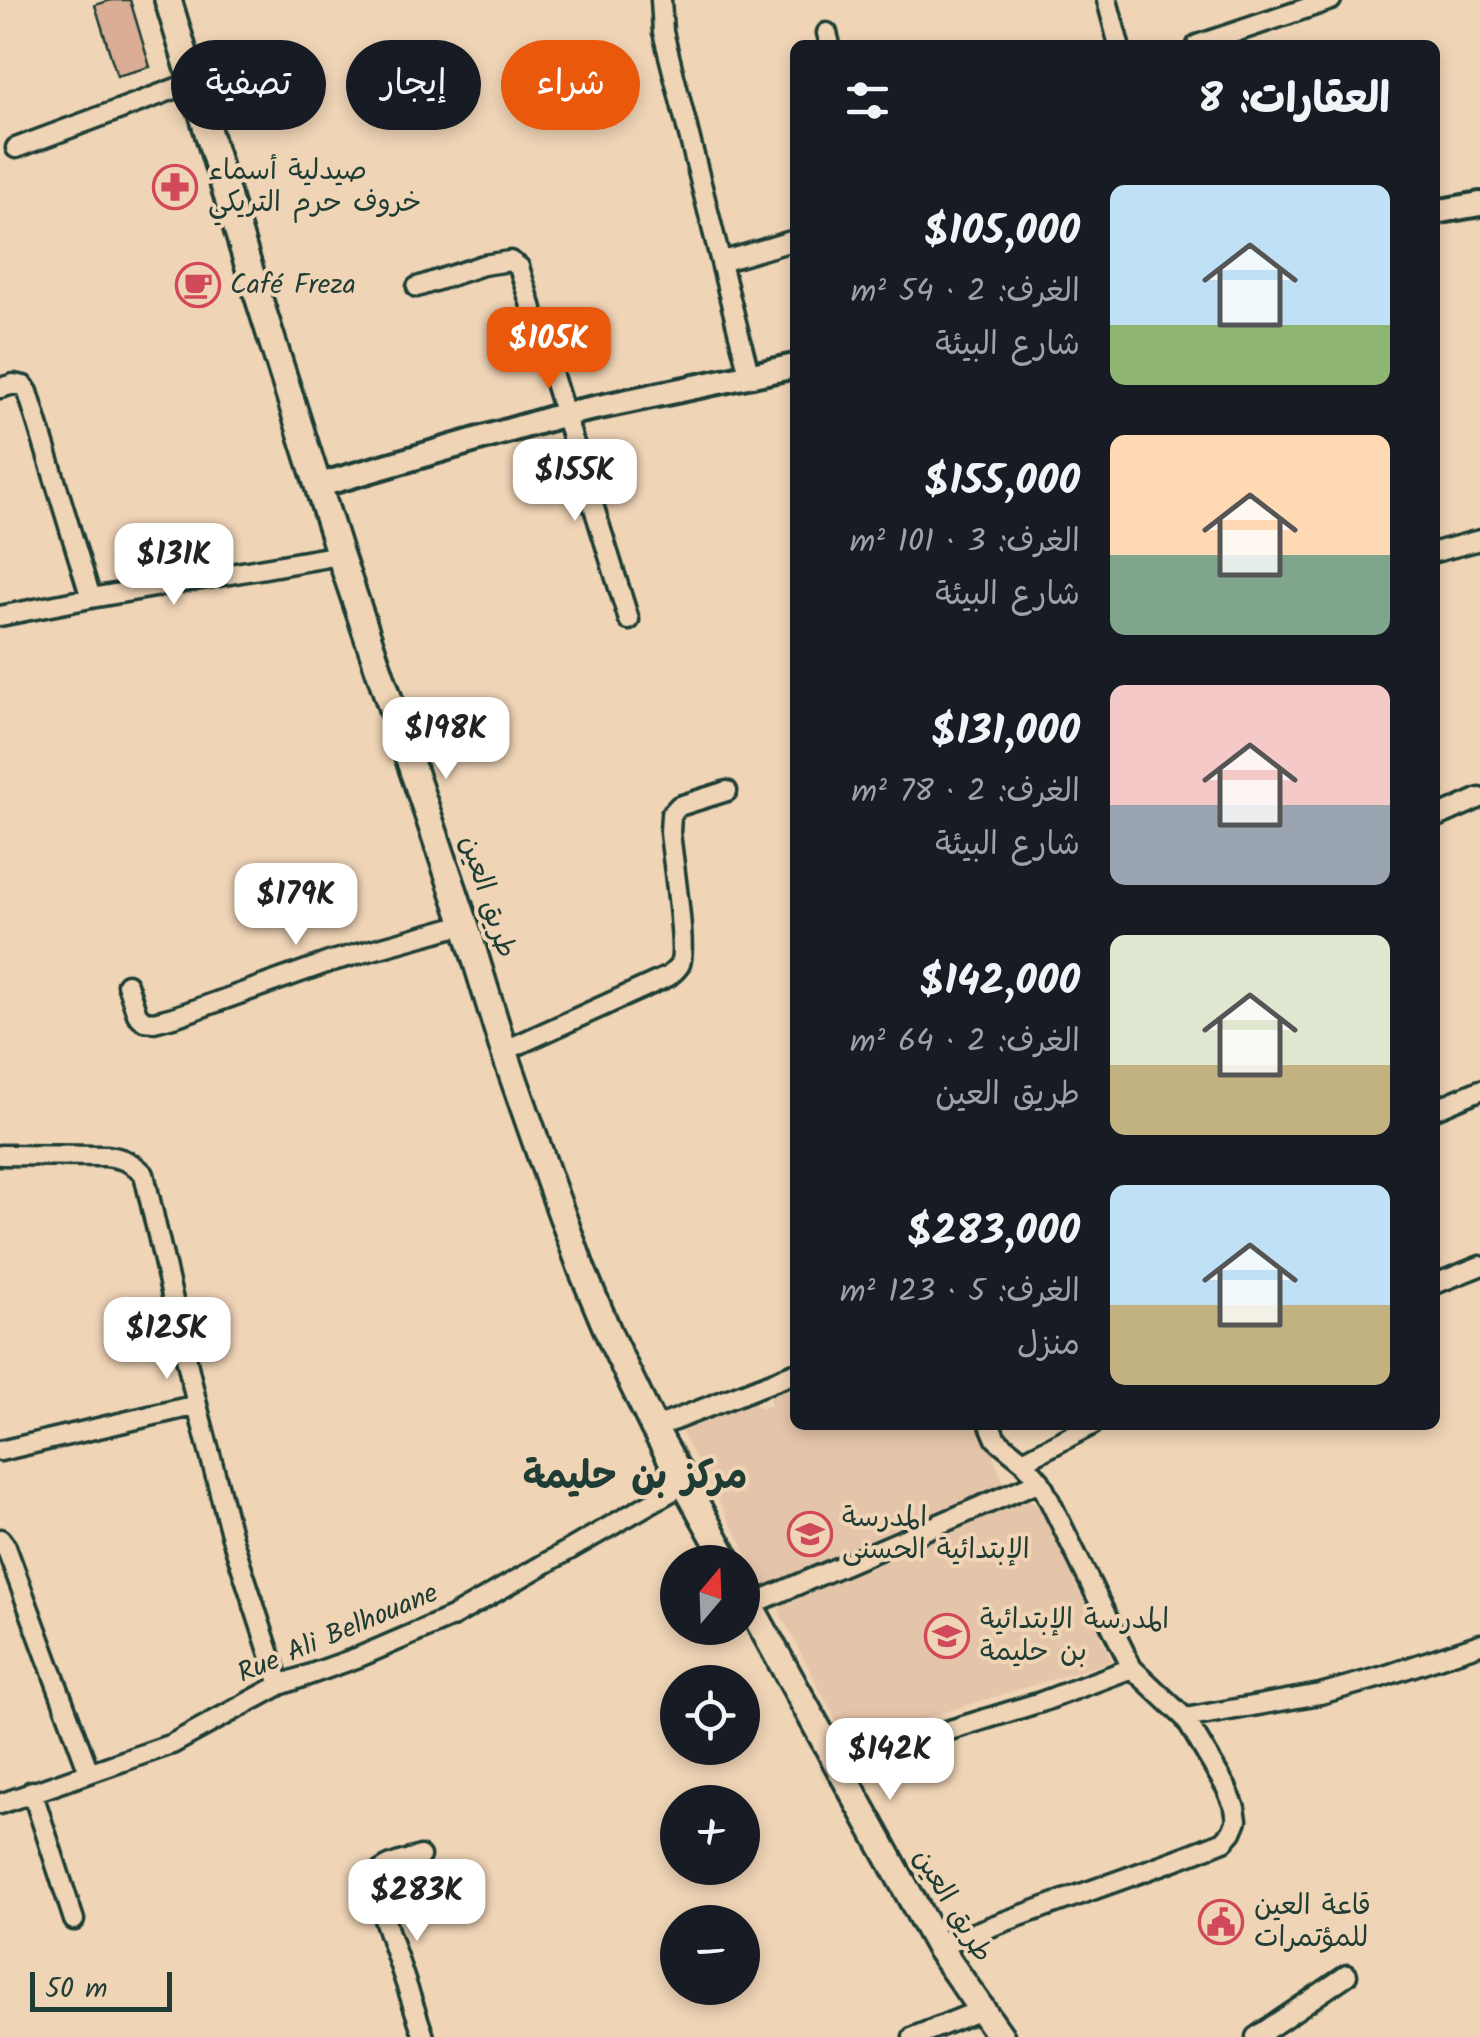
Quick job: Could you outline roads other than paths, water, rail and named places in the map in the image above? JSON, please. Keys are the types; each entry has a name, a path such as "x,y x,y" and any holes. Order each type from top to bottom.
{"main road":[{"name":"طريق العين","path":"168,0 180,40"},
{"name":"طريق العين","path":"208,130 340,555 504,1051 582,1270 654,1428 718,1545"},
{"name":"طريق العين","path":"760,1624 938,1947 1001,2037"}],"street":[{"path":"660,0 663,32 749,374"},
{"path":"1107,0 1118,40"},
{"path":"1212,40 1330,0"},
{"path":"16,148 171,90"},
{"path":"1440,211 1480,204"},
{"path":"721,262 790,241"},
{"path":"417,287 483,265 510,261 519,267 629,620"},
{"path":"320,485 566,414 790,367"},
{"path":"0,388 14,384 24,386 28,392 91,598"},
{"path":"1440,551 1480,540"},
{"path":"0,616 340,555"},
{"path":"504,1051 676,970 682,953 671,816 679,806 728,792"},
{"path":"1440,816 1480,798"},
{"path":"127,984 137,1014 144,1021 154,1022 329,962 465,924"},
{"path":"1440,1107 1480,1090"},
{"path":"0,1156 106,1156 121,1158 144,1174 196,1405 232,1538 280,1685"},
{"path":"1440,1282 1480,1266"},
{"path":"654,1428 790,1374"},
{"path":"0,1451 196,1405"},
{"path":"938,1947 1224,1841 1236,1820 1226,1788 1185,1718 1132,1668 1040,1480 996,1439 992,1430"},
{"path":"1023,1461 1082,1430"},
{"path":"760,1592 1040,1480"},
{"name":"Rue Ali Belhouane","path":"0,1804 172,1744 280,1685 360,1657 452,1617 684,1484"},
{"path":"0,1540 6,1547 89,1772"},
{"path":"1185,1718 1320,1694 1480,1644"},
{"path":"840,1770 885,1750 1041,1702 1132,1668"},
{"path":"32,1792 74,1920"},
{"path":"420,1856 382,1869 372,1882 424,2037"},
{"path":"1256,2037 1347,1976"},
{"path":"913,2037 982,2010"}],"place":[{"name":"صيدلية أسماء خروف حرم التريكي","path":"175,187"},
{"name":"Café Freza","path":"198,285"},
{"name":"المدرسة الإبتدائية الحسنى","path":"810,1534"},
{"name":"المدرسة الإبتدائية بن حليمة","path":"947,1636"},
{"name":"قاعة العين للمؤتمرات","path":"1221,1922"}],"district":[{"name":"مركز بن حليمة","path":"635,1478"}]}
